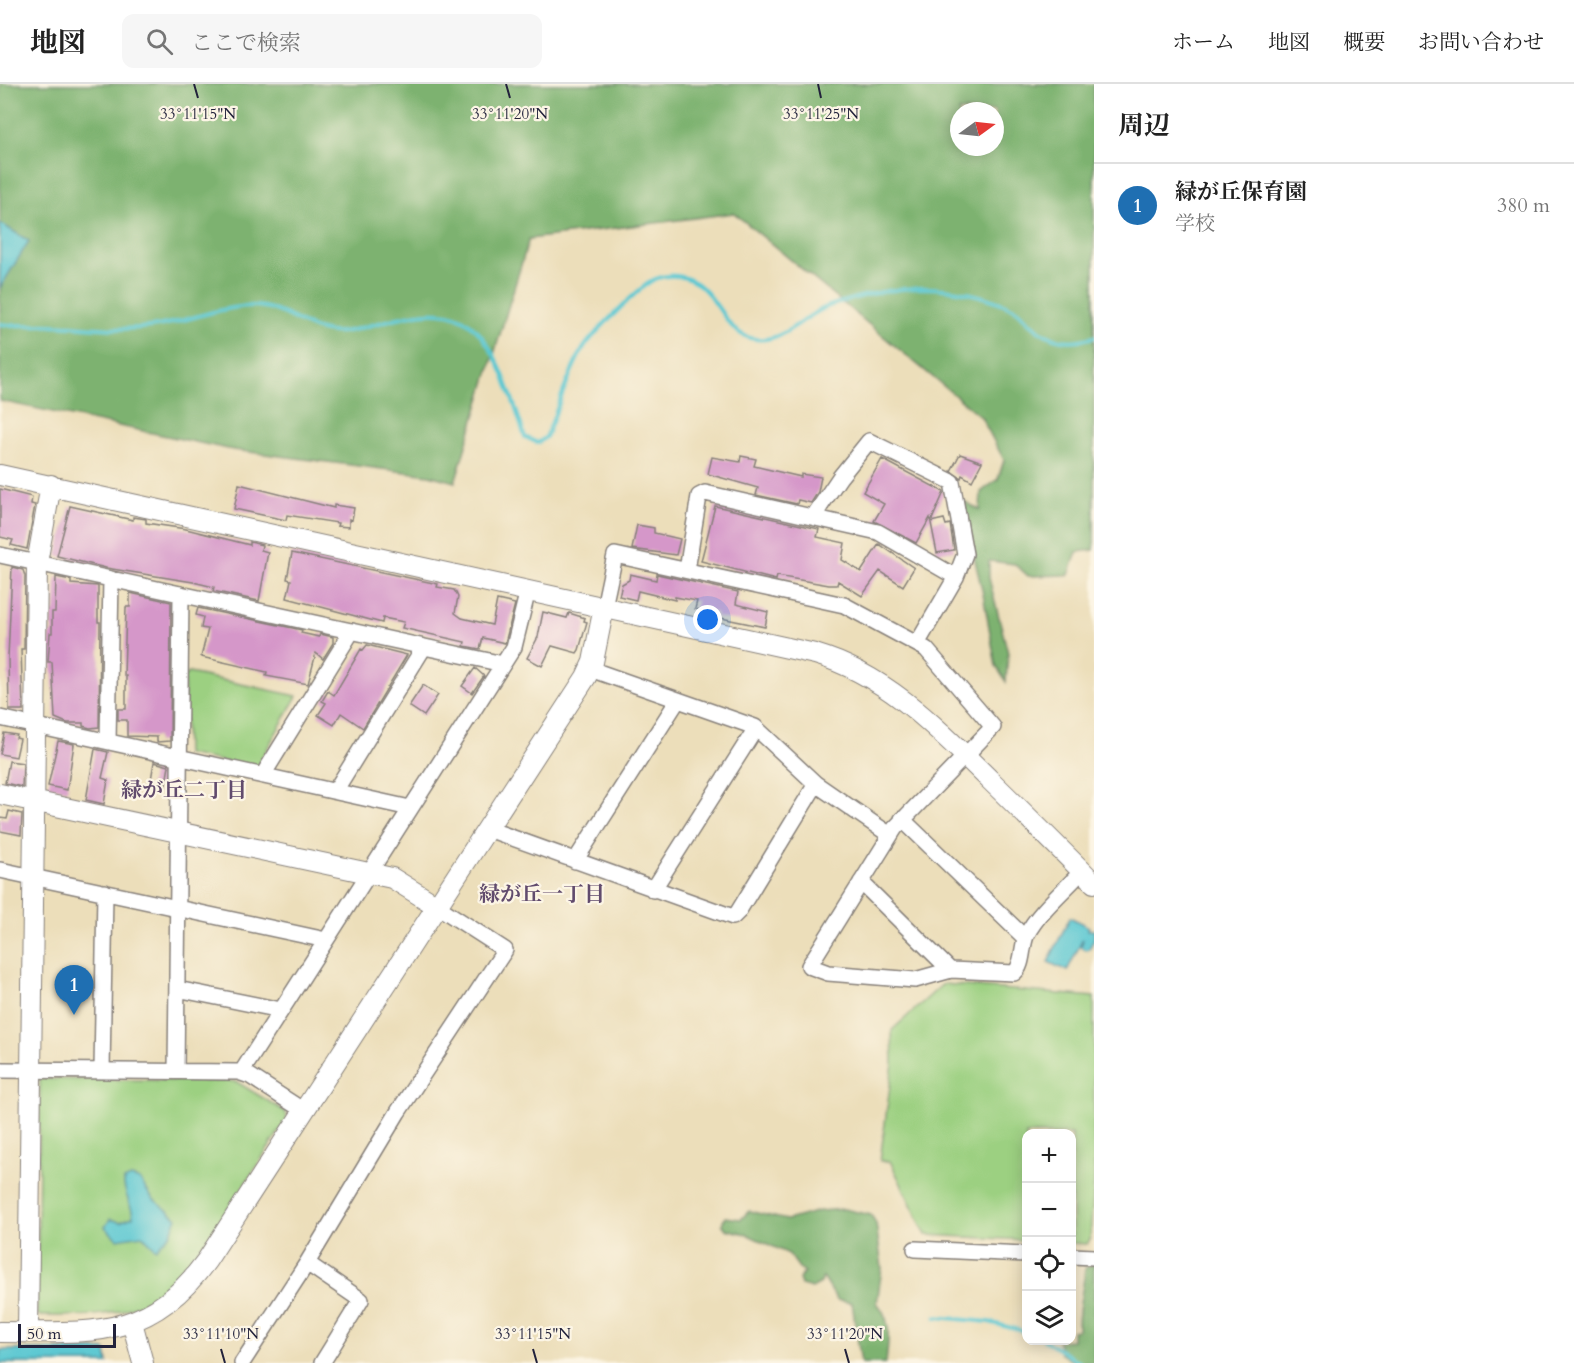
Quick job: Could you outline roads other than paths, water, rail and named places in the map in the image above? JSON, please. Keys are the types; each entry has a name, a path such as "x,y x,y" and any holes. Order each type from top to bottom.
{"street":[{"path":"813,517 840,477 869,441 952,482 965,554 956,577 917,644"},
{"path":"0,475 528,590 604,607 814,654 841,663 890,690 965,756 1088,877 1032,926 1025,938 1019,968 1014,973 950,970 915,980 828,973 809,966 902,819 965,756 993,727 926,649 844,605 615,555 604,607 590,669 304,1112 190,1283 166,1306 132,1322 99,1330 0,1332"},
{"path":"28,1332 37,563 51,485"},
{"path":"687,570 699,496 705,493 878,532 956,577"},
{"path":"0,555 503,664"},
{"path":"108,741 111,579"},
{"path":"241,1073 503,664 517,639 528,590"},
{"path":"176,1071 180,594"},
{"path":"263,775 352,631"},
{"path":"335,791 424,647"},
{"path":"590,669 756,728 816,784 890,835"},
{"path":"575,861 678,700"},
{"path":"0,718 410,808"},
{"path":"653,890 756,728"},
{"path":"488,829 653,890 727,916 735,916 816,784"},
{"path":"0,794 392,878 505,950 398,1112 307,1263 242,1363"},
{"path":"902,819 1025,938"},
{"path":"0,870 326,940"},
{"path":"861,882 950,970"},
{"path":"102,1071 105,892"},
{"path":"177,989 281,1010"},
{"path":"0,1070 241,1073 250,1076 304,1112"},
{"path":"915,1249 1022,1254"},
{"path":"1076,1256 1094,1257"},
{"path":"307,1263 362,1300 322,1363"},
{"path":"132,1322 143,1363"}],"water":[{"path":"0,223 29,241 0,288"},
{"path":"1070,917 1089,927 1088,930 1094,930 1094,939 1089,949 1086,950 1081,947 1083,939 1067,971 1048,962"},
{"path":"131,1177 140,1180 152,1198 177,1218 171,1233 156,1249 142,1235 117,1239 105,1227 110,1219 120,1222 133,1217 124,1185 124,1180"},
{"path":"0,1350 106,1350 108,1363 0,1363"}],"waterway":[{"path":"0,324 137,328 163,325 226,309 252,306 275,310 318,329 342,332 418,314 449,314 462,319 484,340 502,372 525,437 538,443 546,437 572,370 588,342 648,283 666,276 682,277 698,284 737,331 755,339 775,337 784,333 829,306 863,296 911,288 958,291 1004,304 1017,311 1038,330 1053,338 1068,341 1094,337"},
{"path":"936,1317 989,1322 1022,1331"},
{"path":"1052,1345 1080,1363"}],"place":[{"name":"緑が丘保育園","path":"74,1015"}],"district":[{"name":"緑が丘二丁目","path":"184,790"},
{"name":"緑が丘一丁目","path":"542,894"}]}
